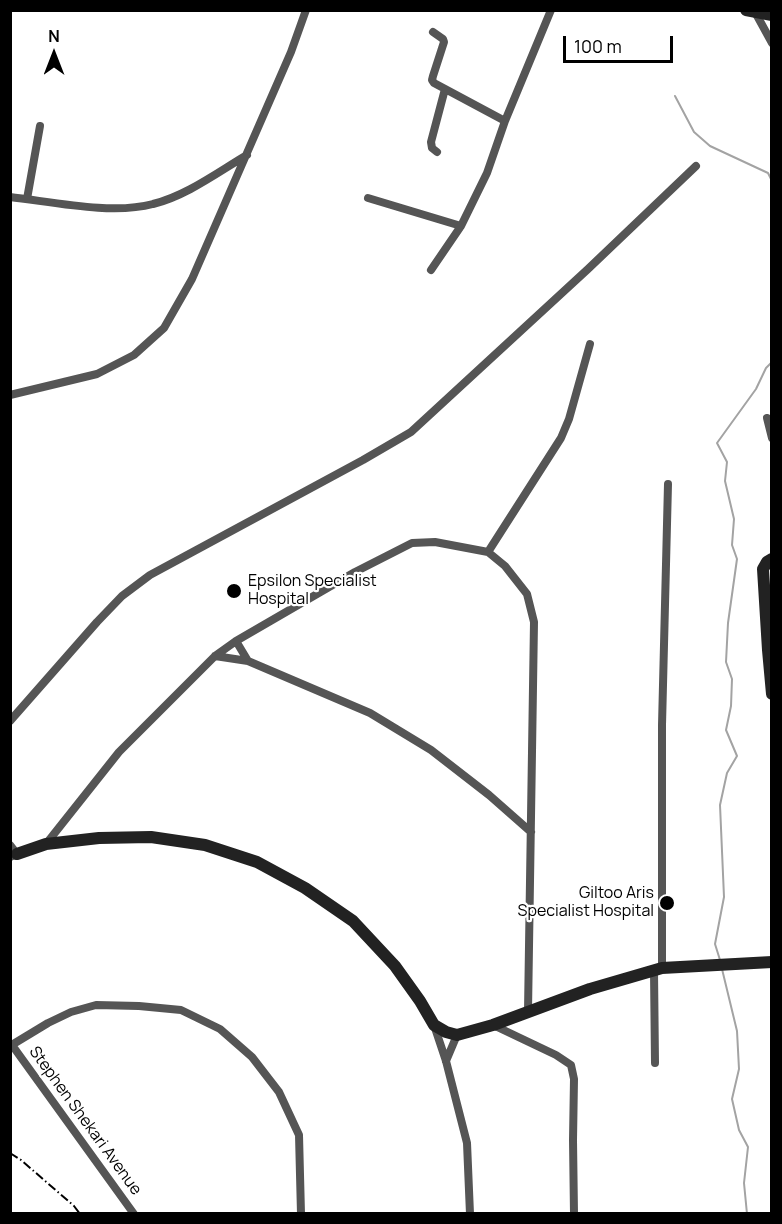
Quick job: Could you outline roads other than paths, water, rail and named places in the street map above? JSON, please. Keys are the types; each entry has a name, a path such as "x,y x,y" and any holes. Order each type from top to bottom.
{"street":[{"path":"10,395 97,374 134,355 164,328 192,279 291,52 306,10"},
{"path":"431,270 461,226 487,173 505,121 551,10"},
{"path":"750,11 771,15"},
{"path":"750,11 771,43"},
{"path":"433,32 443,39 444,45 432,80 434,83 505,121"},
{"path":"437,152 432,148 431,142 445,89"},
{"path":"27,199 40,126"},
{"path":"10,197 122,209 153,204 184,192 247,155"},
{"path":"10,721 97,622 122,596 150,575 411,432 696,166"},
{"path":"368,198 461,226"},
{"path":"488,552 561,438 569,419 590,344"},
{"path":"767,418 771,438"},
{"path":"655,1063 668,484"},
{"path":"45,844 119,752 215,656 236,641 355,572 412,543 435,542 488,552 505,566 527,594 534,622 528,1011"},
{"path":"771,559 763,569 771,694"},
{"path":"236,641 248,661"},
{"path":"215,656 248,661 370,713 431,750 489,795 531,832"},
{"path":"13,852 45,844 99,838 151,837 205,845 257,862 305,888 353,921 395,966 420,1000 434,1025 446,1061 467,1143 470,1214"},
{"path":"434,1025 457,1035 493,1025 590,989 658,969 771,962"},
{"path":"11,1046 48,1023 71,1012 96,1005 139,1005 181,1010 220,1029 252,1057 279,1092 299,1135 301,1214"},
{"path":"511,1018 520,1038"},
{"path":"493,1025 556,1055 571,1065 574,1079 574,1214"},
{"path":"446,1061 457,1035"},
{"name":"Stephen Shekari Avenue","path":"11,1046 134,1214"}],"waterway":[{"path":"675,96 694,132 710,146 768,173 772,181"},
{"path":"720,960 715,944 724,897 720,805 727,773 737,756 726,730 731,706 732,679 726,662 728,623 737,559 732,545 734,519 725,481 727,462 717,443 756,389 766,368 772,362"},
{"path":"722,969 737,1031 739,1069 732,1099 739,1130 748,1147 744,1183 747,1214"}],"railway":[{"path":"10,1153 74,1206 80,1214"}],"place":[{"name":"Epsilon Specialist Hospital","path":"234,591"},
{"name":"Giltoo Aris Specialist Hospital","path":"667,903"}]}
